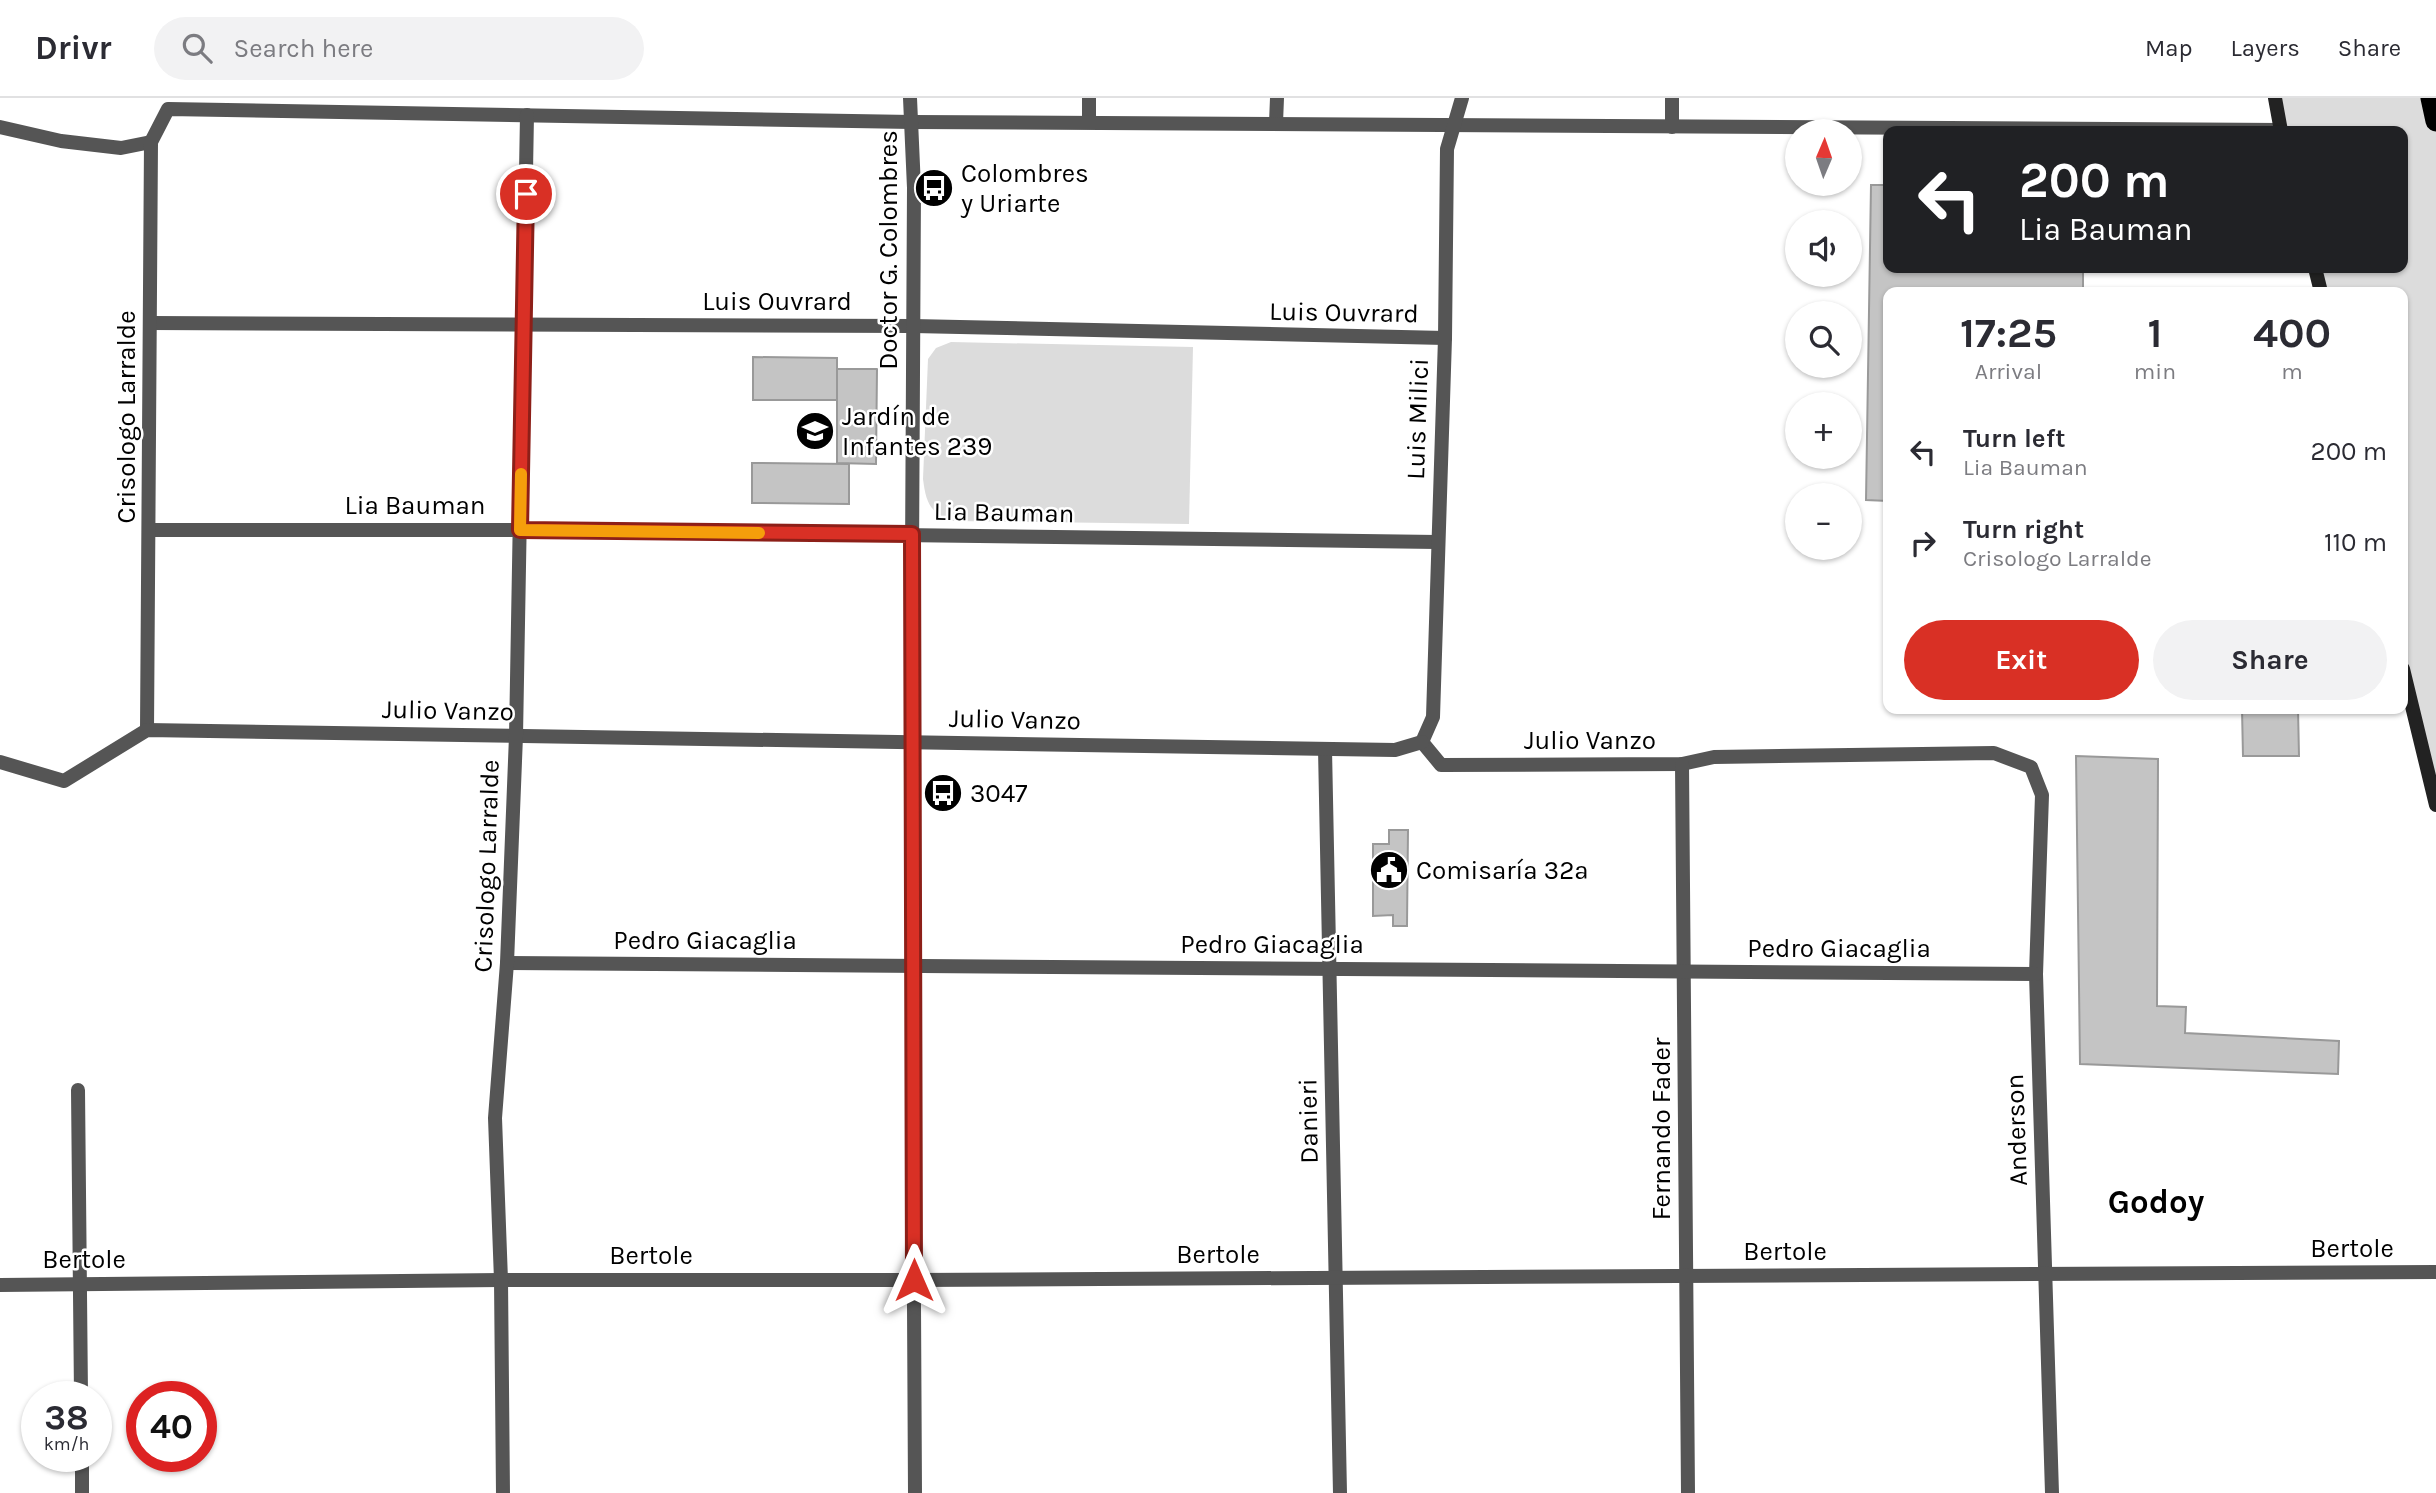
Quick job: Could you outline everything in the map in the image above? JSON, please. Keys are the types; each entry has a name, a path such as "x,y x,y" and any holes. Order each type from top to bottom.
{"highway":[{"path":"2431,98 2436,121"}],"main road":[{"path":"2275,98 2280,126"},
{"path":"2408,690 2436,805"}],"street":[{"name":"Doctor G. Colombres","path":"910,98 913,326 911,742 915,1493"},
{"path":"1088,98 1089,121"},
{"path":"1276,123 1277,98"},
{"name":"Luis Milici","path":"1422,742 1433,717 1445,338 1447,149 1461,98"},
{"path":"1672,98 1672,127"},
{"name":"Crisologo Larralde","path":"147,730 151,142 168,109 527,115 516,736 507,963 495,1118 501,1280 503,1493"},
{"path":"527,115 912,122 1089,121 1883,128"},
{"path":"0,127 61,141 121,148 151,142"},
{"name":"Luis Ouvrard","path":"150,323 913,326 1445,338"},
{"name":"Lia Bauman","path":"150,530 520,530 1437,541"},
{"path":"0,762 64,781 147,730"},
{"name":"Julio Vanzo","path":"147,730 1395,750 1422,742 1441,765 1682,764 1714,757 1994,753 2031,766"},
{"name":"Danieri","path":"1325,749 1340,1493"},
{"name":"Fernando Fader","path":"1682,764 1688,1493"},
{"name":"Anderson","path":"2031,766 2042,795 2036,974 2052,1493"},
{"name":"Pedro Giacaglia","path":"507,963 2036,974"},
{"path":"78,1090 81,1381"},
{"name":"Bertole","path":"0,1284 2436,1272"},
{"path":"82,1472 82,1493"}],"shaded area":[{"path":"2275,98 2436,98 2436,805 2408,690 2408,287 2320,287 2316,273 2408,273 2408,126 2280,126"},
{"path":"951,342 1193,347 1189,524 952,521 938,514 927,500 923,479 928,359 936,348"}],"building":[{"path":"1871,185 1883,185 1883,273 2083,273 2083,287 1883,287 1883,501 1866,500"},
{"path":"753,357 837,358 837,400 753,400"},
{"path":"837,369 877,369 876,464 837,463"},
{"path":"752,463 849,464 849,504 752,503"},
{"path":"2242,714 2298,714 2299,756 2243,756"},
{"path":"2076,756 2158,759 2157,1006 2186,1007 2185,1033 2339,1041 2338,1074 2080,1064"},
{"path":"1389,830 1408,830 1407,926 1393,926 1393,915 1373,916 1373,844 1389,844"}],"slow traffic":[{"path":"521,474 520,530 759,533"}],"place":[{"name":"Colombres y Uriarte","path":"934,188"},
{"name":"Jardín de Infantes 239","path":"815,431"},
{"name":"3047","path":"943,793"},
{"name":"Comisaría 32ª","path":"1389,870"}],"district":[{"name":"Godoy","path":"2156,1201"}],"route":[{"path":"526,194 520,530 912,534 914,1280"}]}
